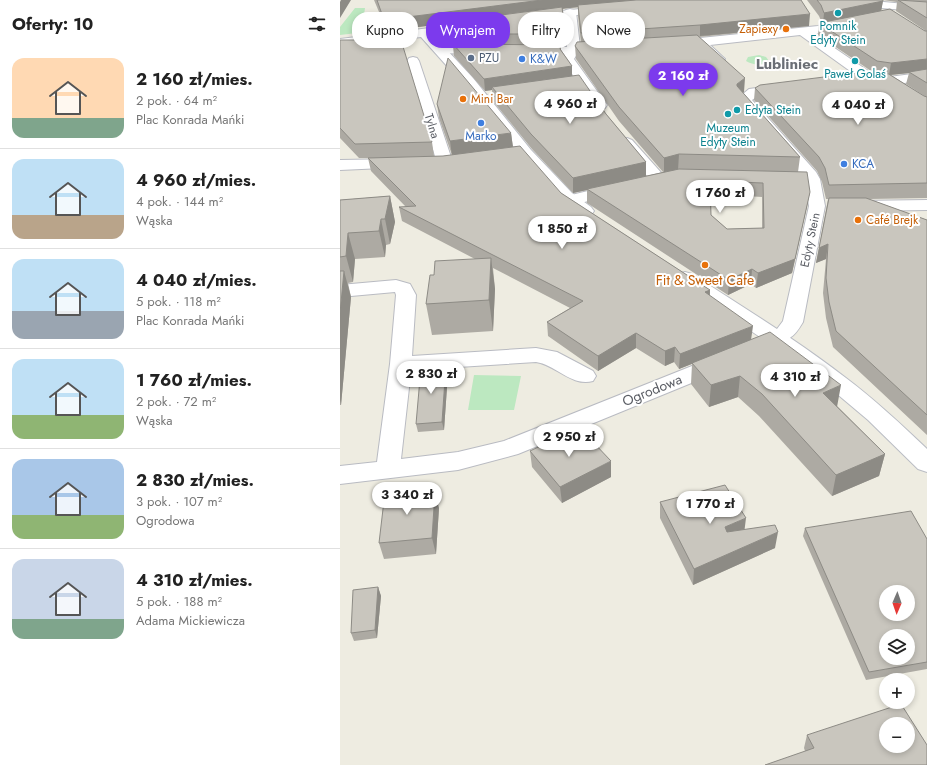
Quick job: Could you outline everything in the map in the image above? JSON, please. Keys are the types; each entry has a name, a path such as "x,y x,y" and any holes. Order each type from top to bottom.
{"street":[{"path":"824,0 888,14 927,10"},
{"path":"570,12 616,8"},
{"path":"812,17 818,30"},
{"path":"687,43 803,32 857,22"},
{"path":"803,32 870,78"},
{"path":"418,34 424,33 426,37"},
{"path":"340,43 352,42"},
{"path":"700,42 727,67"},
{"path":"431,48 450,56 494,51"},
{"path":"569,200 651,182 568,59 573,48"},
{"path":"517,51 572,51 618,48"},
{"path":"450,56 481,97 519,154 569,200 600,221"},
{"name":"Tylna","path":"340,165 437,163 413,61"},
{"path":"847,80 870,78 889,81 927,76"},
{"path":"889,81 906,92"},
{"path":"569,84 584,82"},
{"name":"Edyty Stein","path":"776,338 784,334 793,322 831,206 804,179 800,164 745,101 748,87 800,86"},
{"path":"481,97 496,95"},
{"path":"831,206 927,205"},
{"path":"672,269 776,338 858,399 927,463"},
{"path":"340,291 396,286 403,288 406,295 401,364 388,468"},
{"name":"Ogrodowa","path":"340,475 388,468 458,461 510,448 671,383 776,338"},
{"path":"401,364 536,355 549,357 585,376"}],"green space":[{"path":"355,8 365,8 364,12 352,12 352,34 340,35 340,27"},
{"path":"759,55 766,57 769,61 763,64 758,64 746,61 748,57"},
{"path":"474,375 521,376 514,410 468,410"}],"building":[{"path":"377,0 542,0 447,12 426,12 426,15 418,16 418,12 381,12"},
{"path":"636,0 801,0 810,14 645,29 645,12 582,12 581,33 578,5"},
{"path":"817,0 883,0 883,1 824,13"},
{"path":"898,0 927,2 927,18"},
{"path":"562,7 563,12 524,12"},
{"path":"890,9 927,31 927,59 891,63 877,61 819,23"},
{"path":"518,13 518,34 510,34 510,14"},
{"path":"697,35 745,78 737,84 737,86 800,157 679,154 664,158 619,107 575,46 577,42 582,42 582,48 645,48 645,38"},
{"path":"340,40 352,40 352,48 403,48 432,142 355,144 340,128"},
{"path":"510,45 518,45 518,48 560,48 572,66 484,79 457,48 510,48"},
{"path":"448,58 511,133 450,141 437,104"},
{"path":"927,69 927,83 909,72"},
{"path":"872,71 887,73 927,97 927,183 829,185 825,168 819,157 755,88 760,85"},
{"path":"579,75 606,114 646,162 573,178 531,134 492,87"},
{"path":"520,146 561,193 710,290 705,292 753,326 680,354 675,347 665,351 636,333 598,356 547,322 583,301 399,207 416,206 368,158 443,156"},
{"path":"679,169 807,172 810,192 795,259 758,273 752,269 729,280 587,189","holes":["710,181 763,183 764,228 727,229 711,215"]},
{"path":"390,196 385,219 381,219 379,231 348,233 346,256 340,257 340,200"},
{"path":"829,198 866,198 927,220 927,415 836,331 829,302 826,278 828,244 819,248"},
{"path":"491,258 489,300 426,304 430,275 434,275 435,261"},
{"path":"340,271 344,271 340,313"},
{"path":"770,332 841,385 823,393 885,454 836,475 762,394 740,376 711,385 692,363"},
{"path":"446,365 442,422 416,424 421,367"},
{"path":"574,430 588,444 593,442 611,461 560,487 530,451"},
{"path":"725,485 746,518 725,527 727,532 775,525 778,532 694,569 660,502"},
{"path":"411,490 410,494 435,492 432,538 379,543 385,492"},
{"path":"911,511 927,539 927,662 915,664 915,629 879,629 879,665 910,665 869,672 805,528"},
{"path":"378,587 375,630 351,633 353,590"},
{"path":"886,709 904,709 909,717 879,717 879,753 915,753 915,726 927,745 927,765 765,765 814,748 807,735"}],"place":[{"name":"Pomnik Edyty Stein","path":"838,13"},
{"name":"Zapiexy","path":"786,29"},
{"name":"PZU","path":"471,58"},
{"name":"K&W","path":"522,59"},
{"name":"Paweł Golaś","path":"855,61"},
{"name":"Mini Bar","path":"463,99"},
{"name":"Edyta Stein","path":"737,110"},
{"name":"Muzeum Edyty Stein","path":"728,114"},
{"name":"Marko","path":"481,123"},
{"name":"KCA","path":"844,164"},
{"name":"Café Brejk","path":"858,220"},
{"name":"Fit & Sweet Cafe","path":"705,265"}],"district":[{"name":"Lubliniec","path":"787,64"}]}
